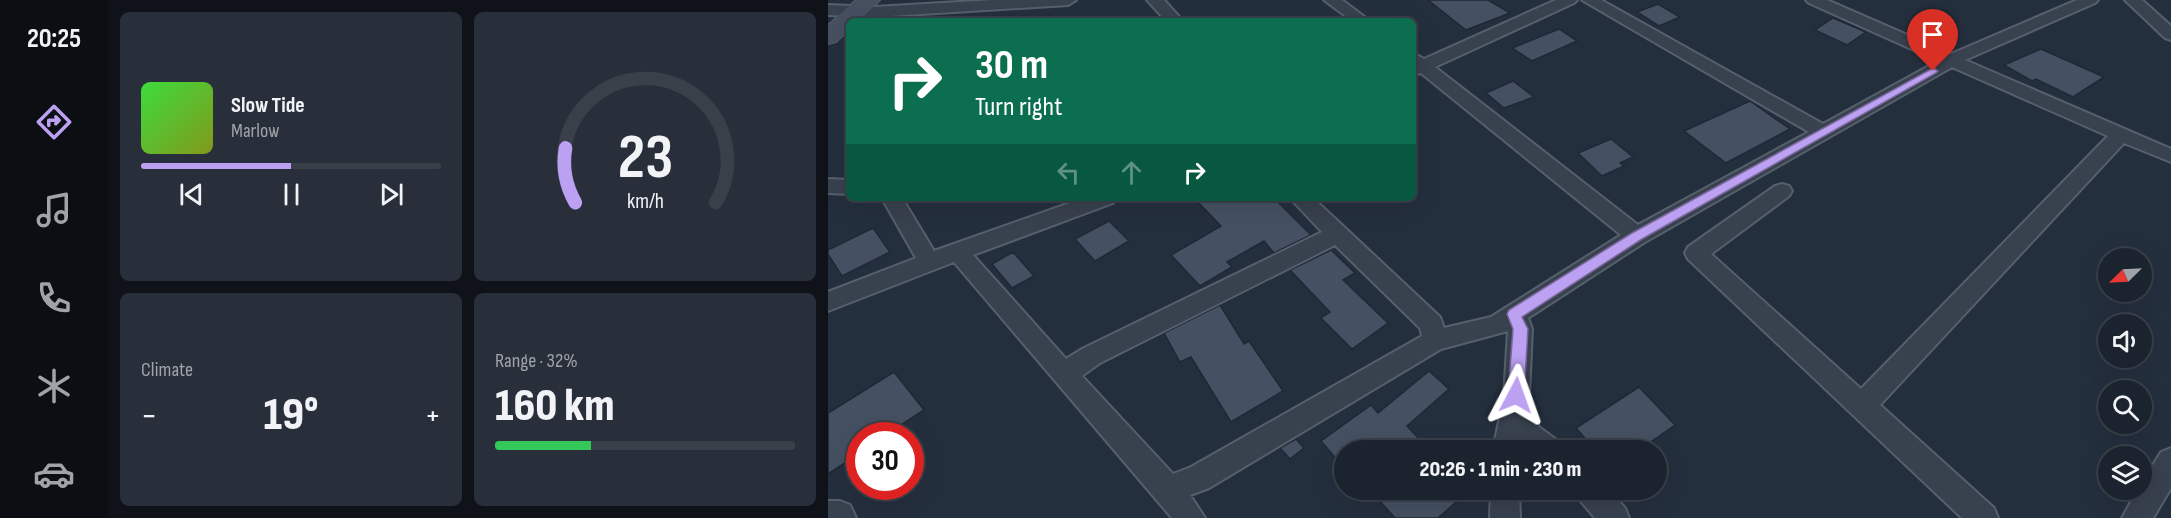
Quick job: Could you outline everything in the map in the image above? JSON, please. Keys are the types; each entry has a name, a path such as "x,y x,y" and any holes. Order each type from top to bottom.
{"street":[{"path":"828,10 1068,0"},
{"path":"1155,0 1172,18"},
{"path":"1332,0 1358,18"},
{"path":"1569,0 1417,65 1637,236"},
{"path":"1590,0 1823,132"},
{"path":"1814,0 2171,156"},
{"path":"1168,489 1199,478 1435,340 1497,325 1637,236 1951,61 2090,0"},
{"path":"2133,0 2171,35"},
{"path":"1017,18 1024,2"},
{"path":"856,18 870,9"},
{"path":"828,37 846,25"},
{"path":"828,56 846,39"},
{"path":"1862,406 2121,134"},
{"path":"828,186 846,187"},
{"path":"1782,191 1696,253 1983,518"},
{"path":"894,201 929,262"},
{"path":"828,302 929,262 1098,201"},
{"path":"1303,201 1431,324 1435,340"},
{"path":"1064,375 1092,356 1337,234"},
{"path":"958,252 1064,375 1168,489 1190,518"},
{"path":"1509,440 1516,395 1520,329 1514,314"},
{"path":"1516,395 1528,435 1535,440"},
{"path":"2137,518 2171,460"},
{"path":"1505,500 1505,518"},
{"path":"1598,500 1614,518"},
{"path":"828,515 840,515 841,518"}],"building":[{"path":"1428,0 1488,0 1510,13 1466,30"},
{"path":"1658,4 1680,17 1659,26 1637,12"},
{"path":"1833,18 1866,32 1847,45 1815,30"},
{"path":"1559,29 1577,41 1532,61 1512,48"},
{"path":"2041,49 2104,77 2073,97 2036,79 2032,81 2004,65"},
{"path":"1513,81 1534,97 1504,108 1486,93"},
{"path":"1750,101 1790,129 1726,163 1684,131"},
{"path":"1611,139 1633,157 1620,163 1624,166 1602,176 1578,153"},
{"path":"1197,201 1277,201 1311,235 1274,253 1264,241 1227,262 1232,267 1200,286 1171,255 1221,226"},
{"path":"1109,221 1129,241 1095,261 1075,239"},
{"path":"873,228 890,252 842,276 828,254 828,250"},
{"path":"1331,250 1355,273 1343,280 1388,323 1352,349 1321,318 1330,312 1290,270"},
{"path":"1013,252 1034,276 1012,288 992,264"},
{"path":"1220,305 1244,344 1249,341 1283,391 1231,422 1191,357 1180,362 1164,333"},
{"path":"1429,371 1449,389 1407,426 1420,440 1334,440 1334,456 1321,441 1371,405 1378,413"},
{"path":"894,372 924,410 906,422 846,422 846,462 828,474 828,413"},
{"path":"1639,387 1675,425 1653,440 1586,440 1576,428"},
{"path":"1296,439 1304,448 1290,459 1280,448"},
{"path":"1379,500 1458,500 1438,518 1395,518"}],"route":[{"path":"1516,395 1520,329 1514,314 1637,236 1933,71"}]}
